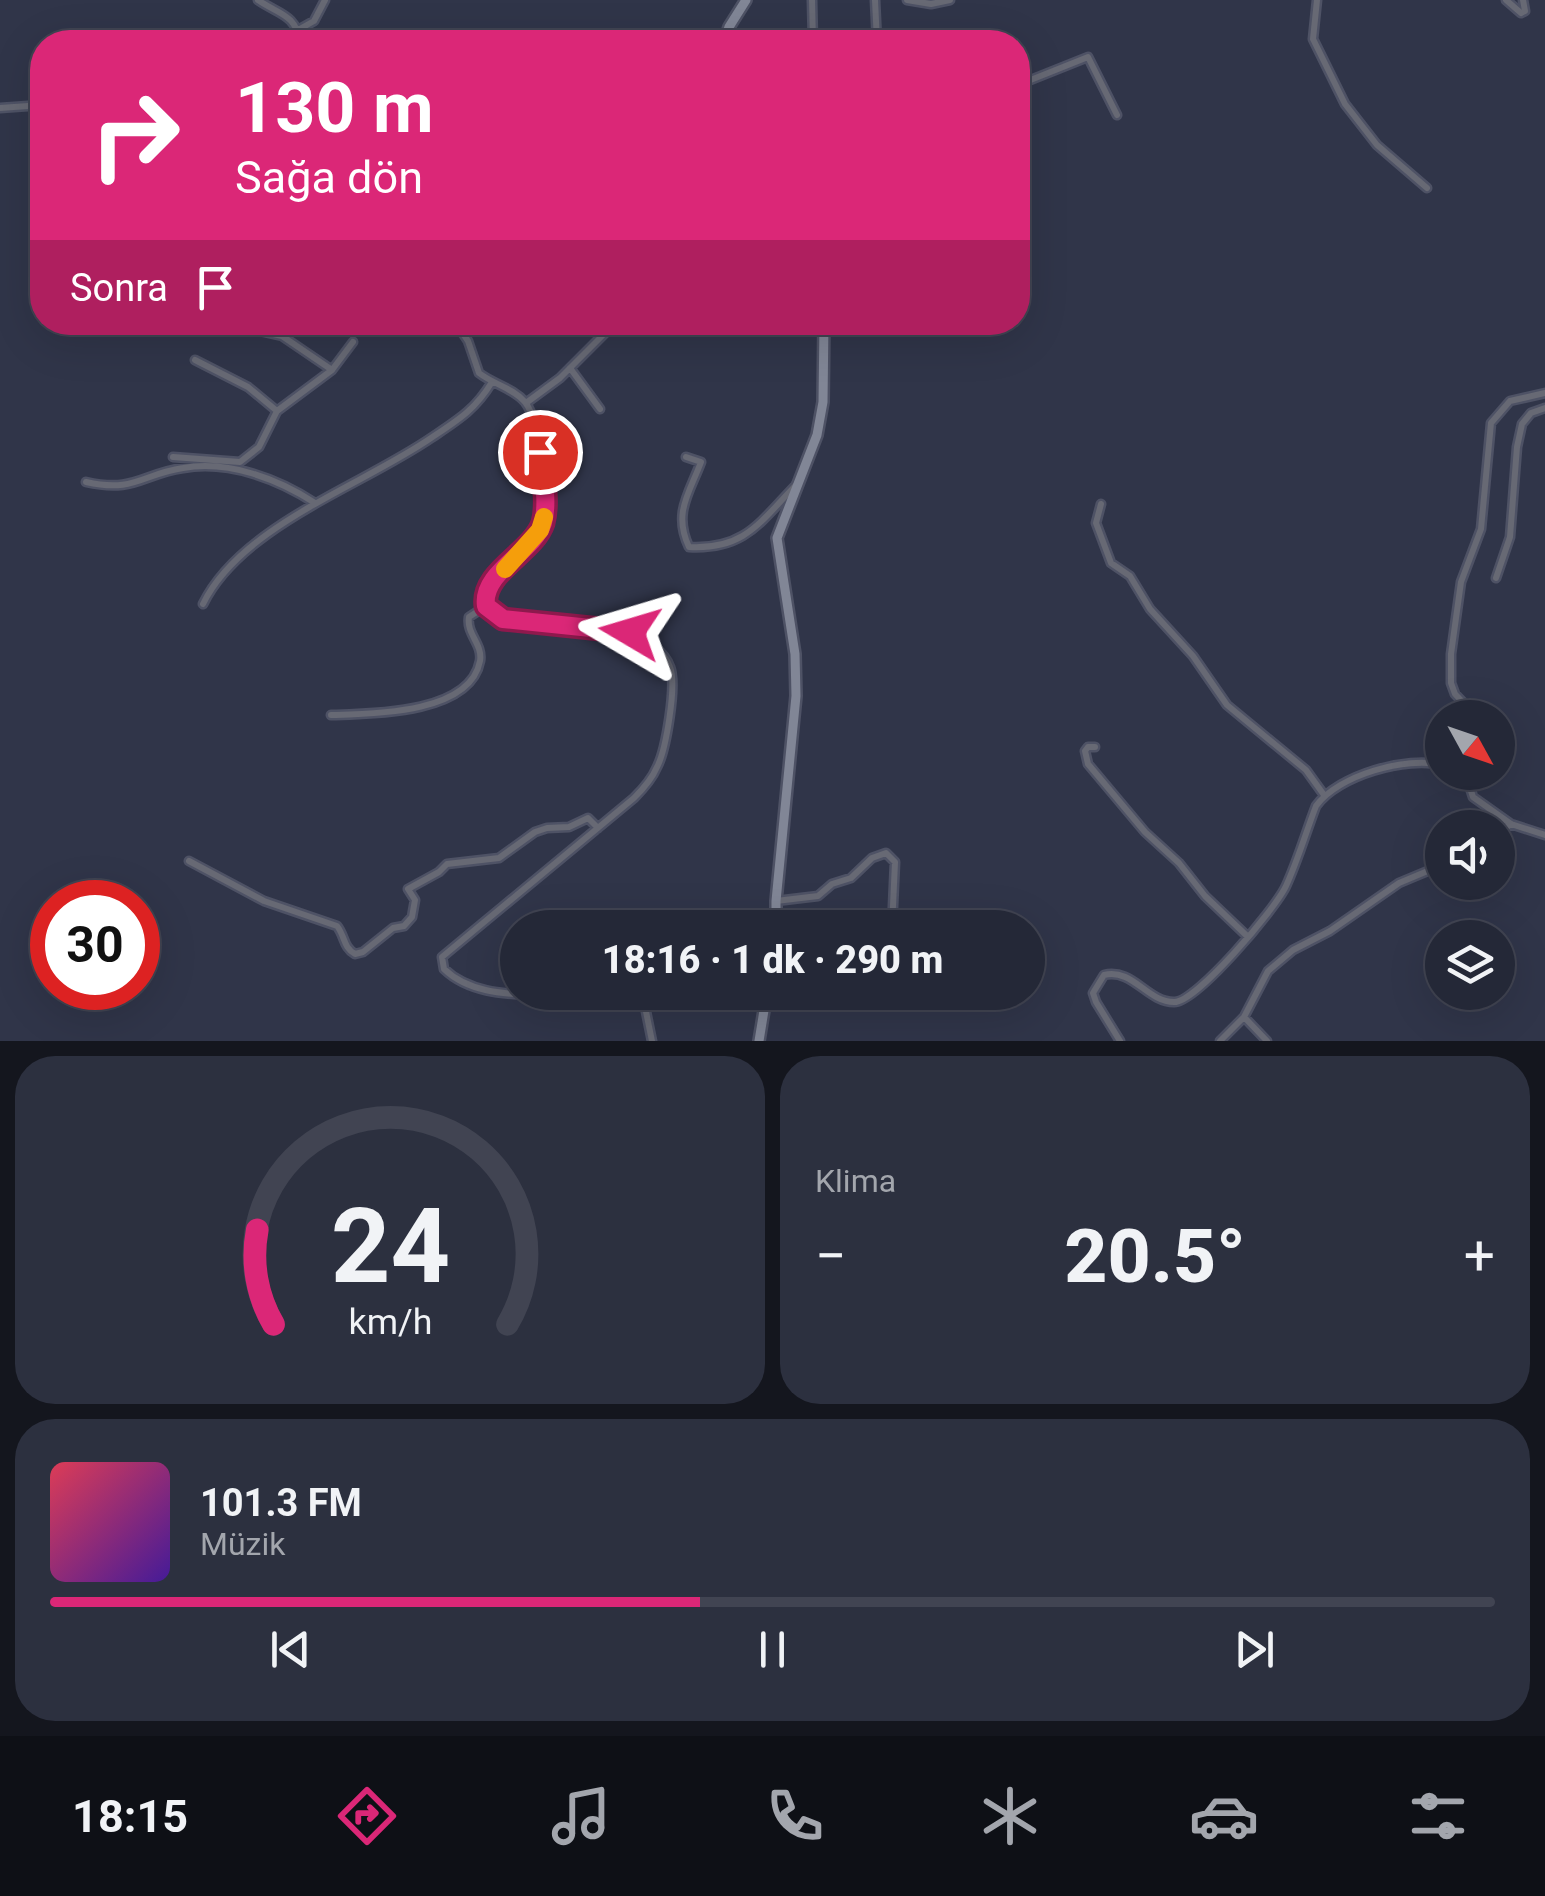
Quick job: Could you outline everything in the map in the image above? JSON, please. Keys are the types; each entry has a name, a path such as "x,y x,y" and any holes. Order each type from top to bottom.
{"main road":[{"path":"728,30 746,0"},
{"path":"776,910 796,696 795,654 777,538 818,435 823,402 824,335"},
{"path":"759,1041 765,1010"}],"street":[{"path":"258,0 284,12 298,30 314,21 325,0"},
{"path":"812,0 813,30"},
{"path":"875,0 876,30"},
{"path":"907,0 931,4 950,0"},
{"path":"1318,0 1313,38 1346,104 1377,144 1427,188"},
{"path":"1506,0 1522,13 1523,0"},
{"path":"1030,80 1088,57 1117,115"},
{"path":"0,108 30,106"},
{"path":"278,335 332,370"},
{"path":"331,715 396,714 453,698 480,664 480,651 468,624 470,617 486,606 489,586 540,530 544,520 546,502 534,418 514,392 479,373 464,335"},
{"path":"526,403 603,335"},
{"path":"174,457 240,462 259,447 276,411 332,370 354,342"},
{"path":"195,360 248,387 276,411"},
{"path":"570,368 600,408"},
{"path":"203,604 213,583 230,565 316,504 393,464 478,406 492,382"},
{"path":"1461,700 1451,683 1452,654 1461,582 1480,529 1492,423 1510,401 1545,392"},
{"path":"1496,578 1510,536 1522,424 1531,413 1545,408"},
{"path":"686,457 701,462 685,499 680,528 689,547 714,548 747,536 800,481"},
{"path":"86,482 134,486 183,468 227,468 290,487 316,504"},
{"path":"1101,504 1096,523 1110,563 1130,576 1150,609 1194,656 1227,705 1306,770 1324,794"},
{"path":"486,606 503,619 630,632 648,641 665,657 673,682 659,764 634,798 442,957 444,969 464,985 500,991"},
{"path":"1095,748 1085,751 1088,764 1145,832 1179,863 1204,896 1247,936"},
{"path":"1120,1041 1093,993 1104,976 1123,975 1160,999 1183,1002 1271,910 1285,888 1324,794 1346,782 1395,766 1425,762"},
{"path":"1471,790 1473,797 1491,810"},
{"path":"190,860 264,902 337,926 343,933 344,944 355,954 393,928 404,926 412,917 415,900 408,889 447,864 500,858 526,837 588,818 598,828"},
{"path":"1515,825 1545,835"},
{"path":"776,901 818,896 832,884 851,878 872,858 886,853 895,862 893,910"},
{"path":"1220,1041 1244,1017 1268,971 1293,950 1330,931 1399,883 1425,872"},
{"path":"646,1010 652,1041"},
{"path":"1244,1017 1268,1041"}],"slow traffic":[{"path":"505,569 540,530 544,517"}],"route":[{"path":"540,452 546,502 544,520 540,530 489,586 486,606 503,619 630,632"}]}
